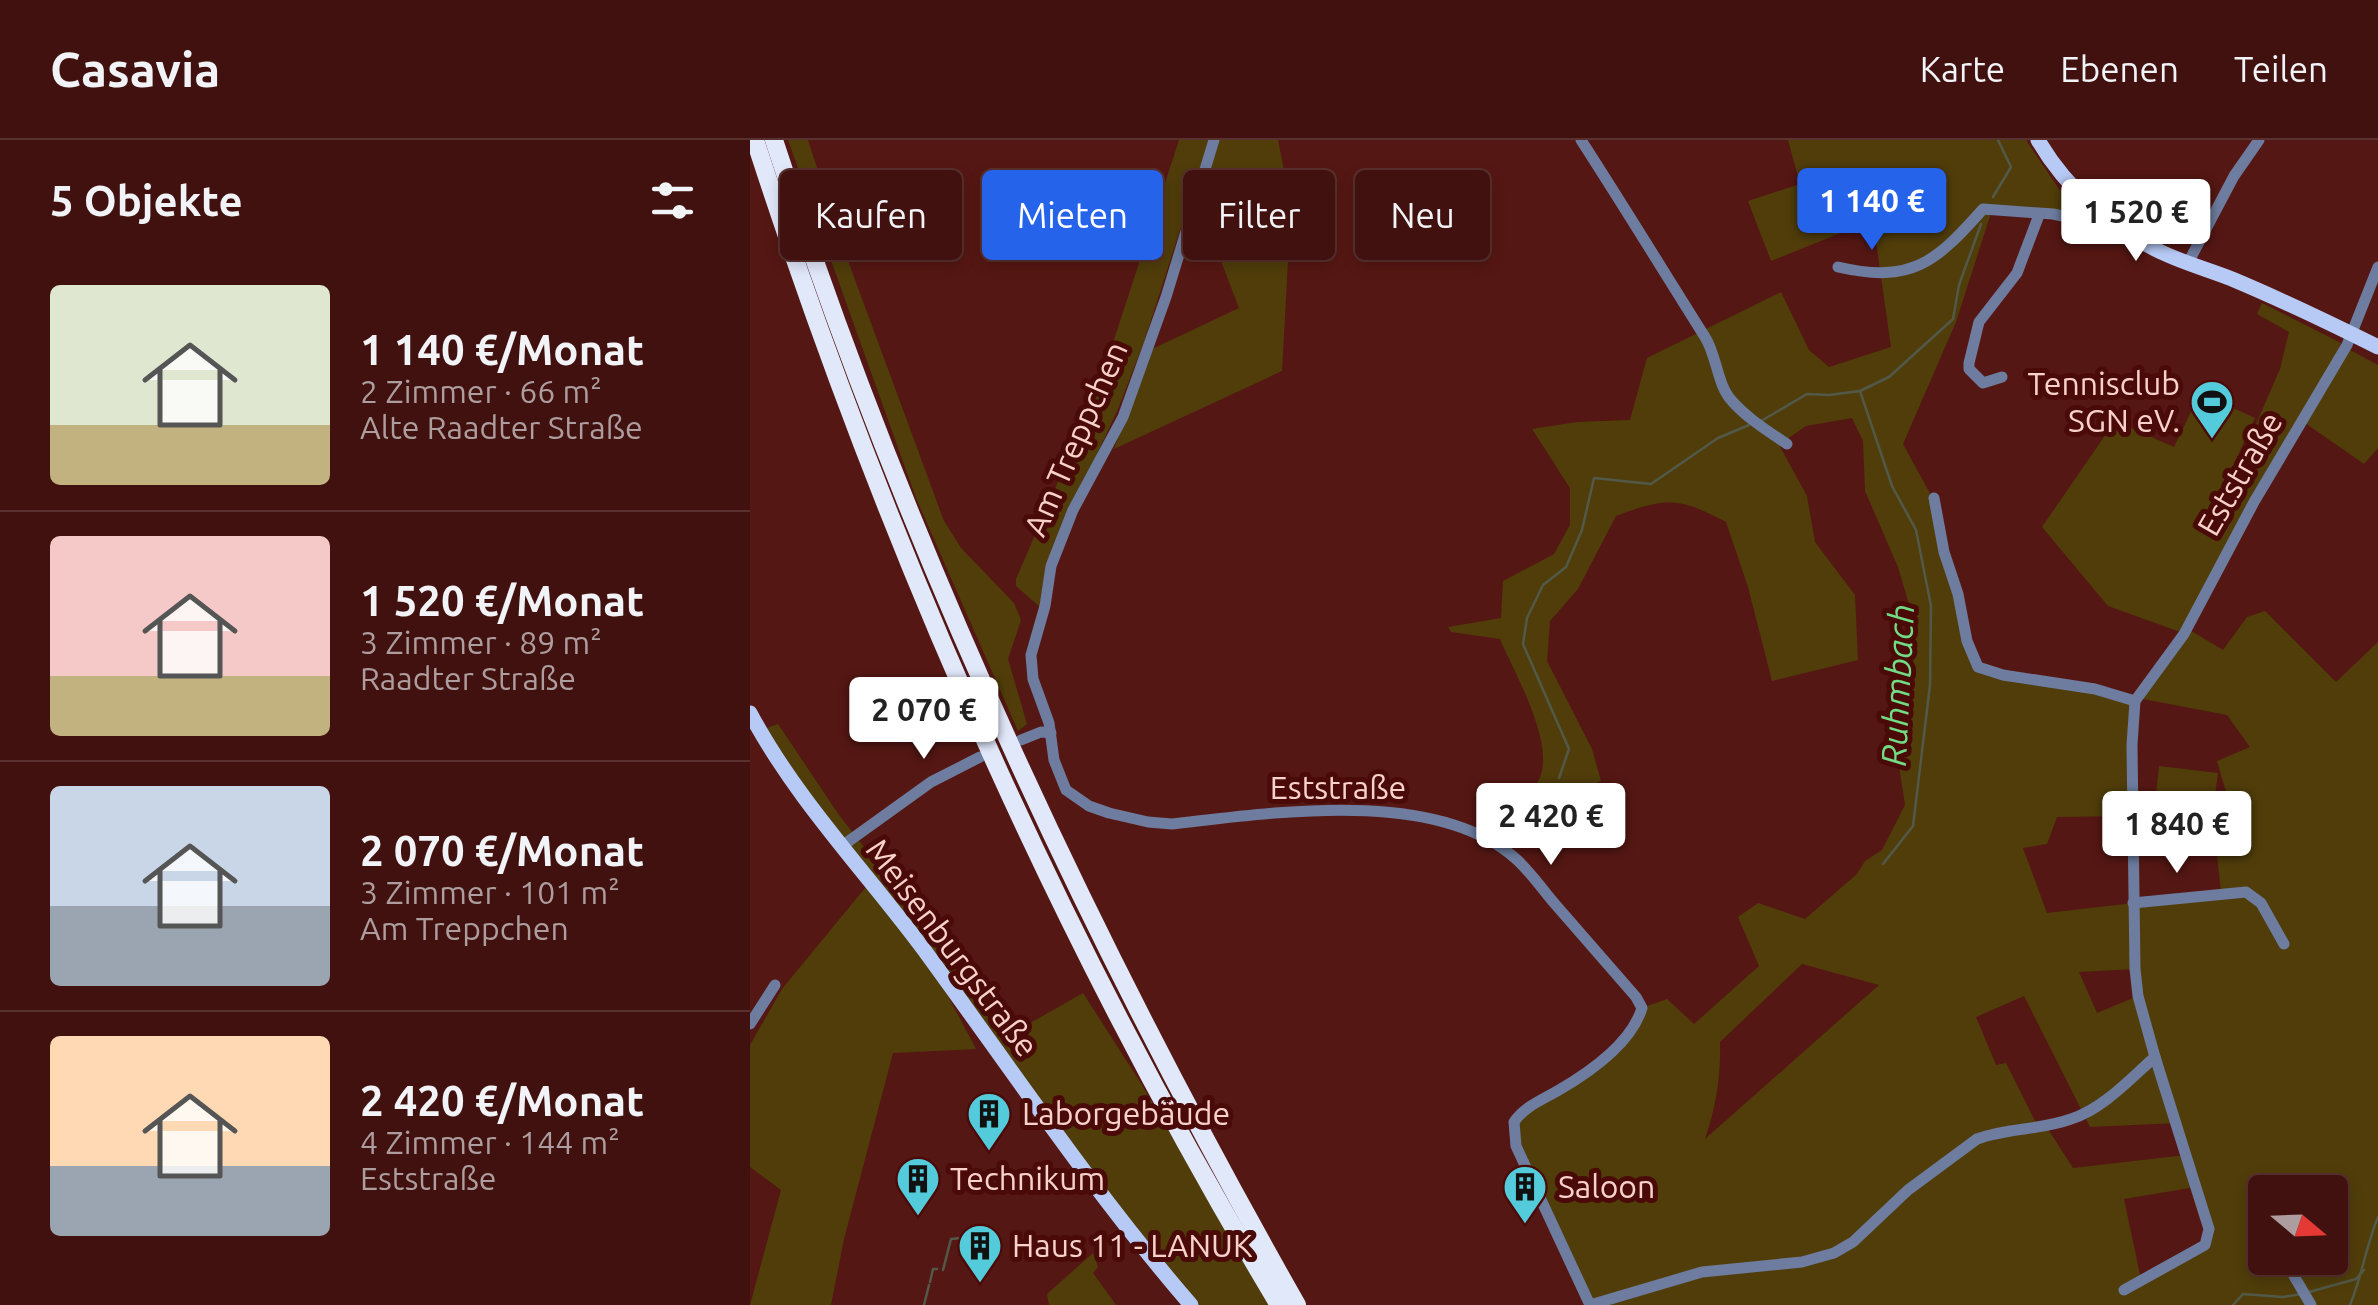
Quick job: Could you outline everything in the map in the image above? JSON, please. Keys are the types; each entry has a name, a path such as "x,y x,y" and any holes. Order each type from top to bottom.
{"highway":[{"path":"760,142 827,346 935,628 1058,894 1124,1024 1278,1305"},
{"path":"760,142 882,447 1004,736 1139,1017 1297,1305"}],"main road":[{"path":"2038,140 2059,172 2109,220 2159,251 2288,304 2378,347"},
{"name":"Meisenburgstraße","path":"750,714 755,736 930,957 1099,1195 1191,1305"}],"street":[{"name":"Am Treppchen","path":"1051,732 1031,667 1051,566 1074,510 1122,417 1166,297 1214,140"},
{"path":"1581,140 1706,338 1729,398 1760,426 1788,444"},
{"path":"2188,263 2234,176 2259,140"},
{"path":"1838,267 1884,275 1904,272 1955,242 1983,209 2054,214 2091,222 2109,220"},
{"path":"2002,377 1984,383 1969,369 1968,362 1980,322 2017,273 2039,215"},
{"name":"Eststraße","path":"2135,701 2184,634 2254,502 2353,334 2378,267"},
{"path":"1934,498 1967,641 1978,668 2135,701 2133,904 2138,996 2209,1229 2206,1245 2124,1290"},
{"path":"1020,740 1051,732"},
{"name":"Eststraße","path":"1051,732 1054,760 1066,790 1090,806 1109,812 1172,824 1315,812 1374,811 1432,816 1478,831 1516,858 1642,1008 1610,1053 1586,1073 1522,1110 1514,1122 1516,1146 1590,1305 1702,1272 1802,1262 1834,1253 1853,1242 1908,1190 1977,1139 2081,1116 2155,1056"},
{"path":"842,846 931,782 980,757"},
{"path":"2133,904 2246,892 2261,903 2284,944"},
{"path":"750,1025 775,984"},
{"path":"2294,1275 2311,1305"}],"shaded area":[{"path":"788,140 808,140 818,170 799,170"},
{"path":"1179,140 1209,140 1199,170 1183,170 1183,221 1144,342 1118,409 1046,563 1040,607 1016,586 1016,579 1097,392 1140,260 1163,260 1163,189"},
{"path":"1219,140 1278,140 1284,170 1210,170"},
{"path":"1788,140 2026,140 2059,189 2087,216 1991,213 1956,322 1903,444 1933,499 1977,668 2133,702 2131,816 2057,817 2047,844 2023,848 2047,913 2221,893 2212,807 2229,802 2217,761 2250,747 2227,715 2138,698 2188,629 2223,650 2247,617 2265,611 2336,682 2378,642 2378,1305 1590,1305 1516,1146 1514,1122 1610,1053 1642,1008 1667,999 1694,1024 1759,966 1738,917 1758,903 1805,919 1857,874 1865,861 1882,850 1905,805 1898,759 1914,621 1898,567 1865,491 1863,441 1852,418 1806,426 1787,439 1720,392 1778,443 1807,496 1815,542 1855,595 1858,660 1772,681 1748,587 1726,522 1696,508 1672,503 1648,505 1616,516 1578,589 1550,621 1547,661 1592,749 1601,781 1514,819 1485,808 1519,798 1535,786 1542,772 1539,734 1500,639 1451,632 1448,627 1501,618 1503,581 1554,554 1570,525 1570,488 1532,429 1630,420 1647,358 1781,292 1809,350 1829,367 1891,347 1873,220 1771,261 1748,201 1800,184","holes":["1802,964 1879,985 1705,1139 1717,1091 1720,1042","2135,969 2138,996 2097,1013 2079,972","2024,996 2090,1127 2177,1123 2186,1155 2073,1168 2046,1126 2038,1127 2006,1063 1996,1065 1976,1017","2196,1187 2210,1237 2142,1284 2124,1199"]},
{"path":"831,260 848,260 944,521 961,548 1014,603 1021,620 1008,659 1027,724 1018,731 916,498"},
{"path":"1221,260 1288,260 1282,371 1114,449 1150,350 1239,308"},
{"path":"2262,303 2341,343 2330,367 2183,633 2108,606 2042,527 2115,421 2174,447 2200,393 2255,418 2229,475 2233,476 2239,462 2249,465 2262,444 2253,431 2280,369 2289,332 2257,314"},
{"path":"2350,350 2378,365 2378,448 2364,464 2305,423"},
{"path":"778,724 839,815 943,949 1004,1038 1083,993 1142,1085 1270,1305 1193,1305 761,730"},
{"path":"2159,766 2218,773 2214,802 2156,795"},
{"path":"870,882 928,958 976,1049 893,1053 844,1239 831,1305 750,1305 781,1190 750,1167 750,1045 782,989"},
{"path":"1093,1253 1098,1267 1093,1273 1116,1305 1049,1305 1047,1294"}],"waterway":[{"name":"Ruhmbach","path":"1993,197 2011,167 1998,140"},
{"name":"Ruhmbach","path":"1761,421 1807,394 1860,391 1889,377 1953,319 1959,285 1981,224"},
{"name":"Ruhmbach","path":"1860,391 1892,486 1916,530 1931,606 1930,685 1913,826 1883,864"},
{"name":"Ruhmbach","path":"1559,778 1569,749 1523,644 1527,618 1543,585 1566,567 1582,530 1594,478 1651,484 1718,438 1749,425"},
{"path":"2350,1305 2378,1217"},
{"path":"943,1270 951,1239 961,1238"},
{"path":"930,1282 933,1269 937,1269"},
{"path":"2309,1292 2356,1279 2364,1270"},
{"path":"924,1305 929,1285"},
{"path":"2233,1305 2243,1294 2302,1294"}],"place":[{"name":"Tennisclub SGN eV.","path":"2212,440"},
{"name":"Laborgebäude","path":"989,1152"},
{"name":"Technikum","path":"918,1217"},
{"name":"Saloon","path":"1525,1225"},
{"name":"Haus 11 - LANUK","path":"980,1284"}]}
